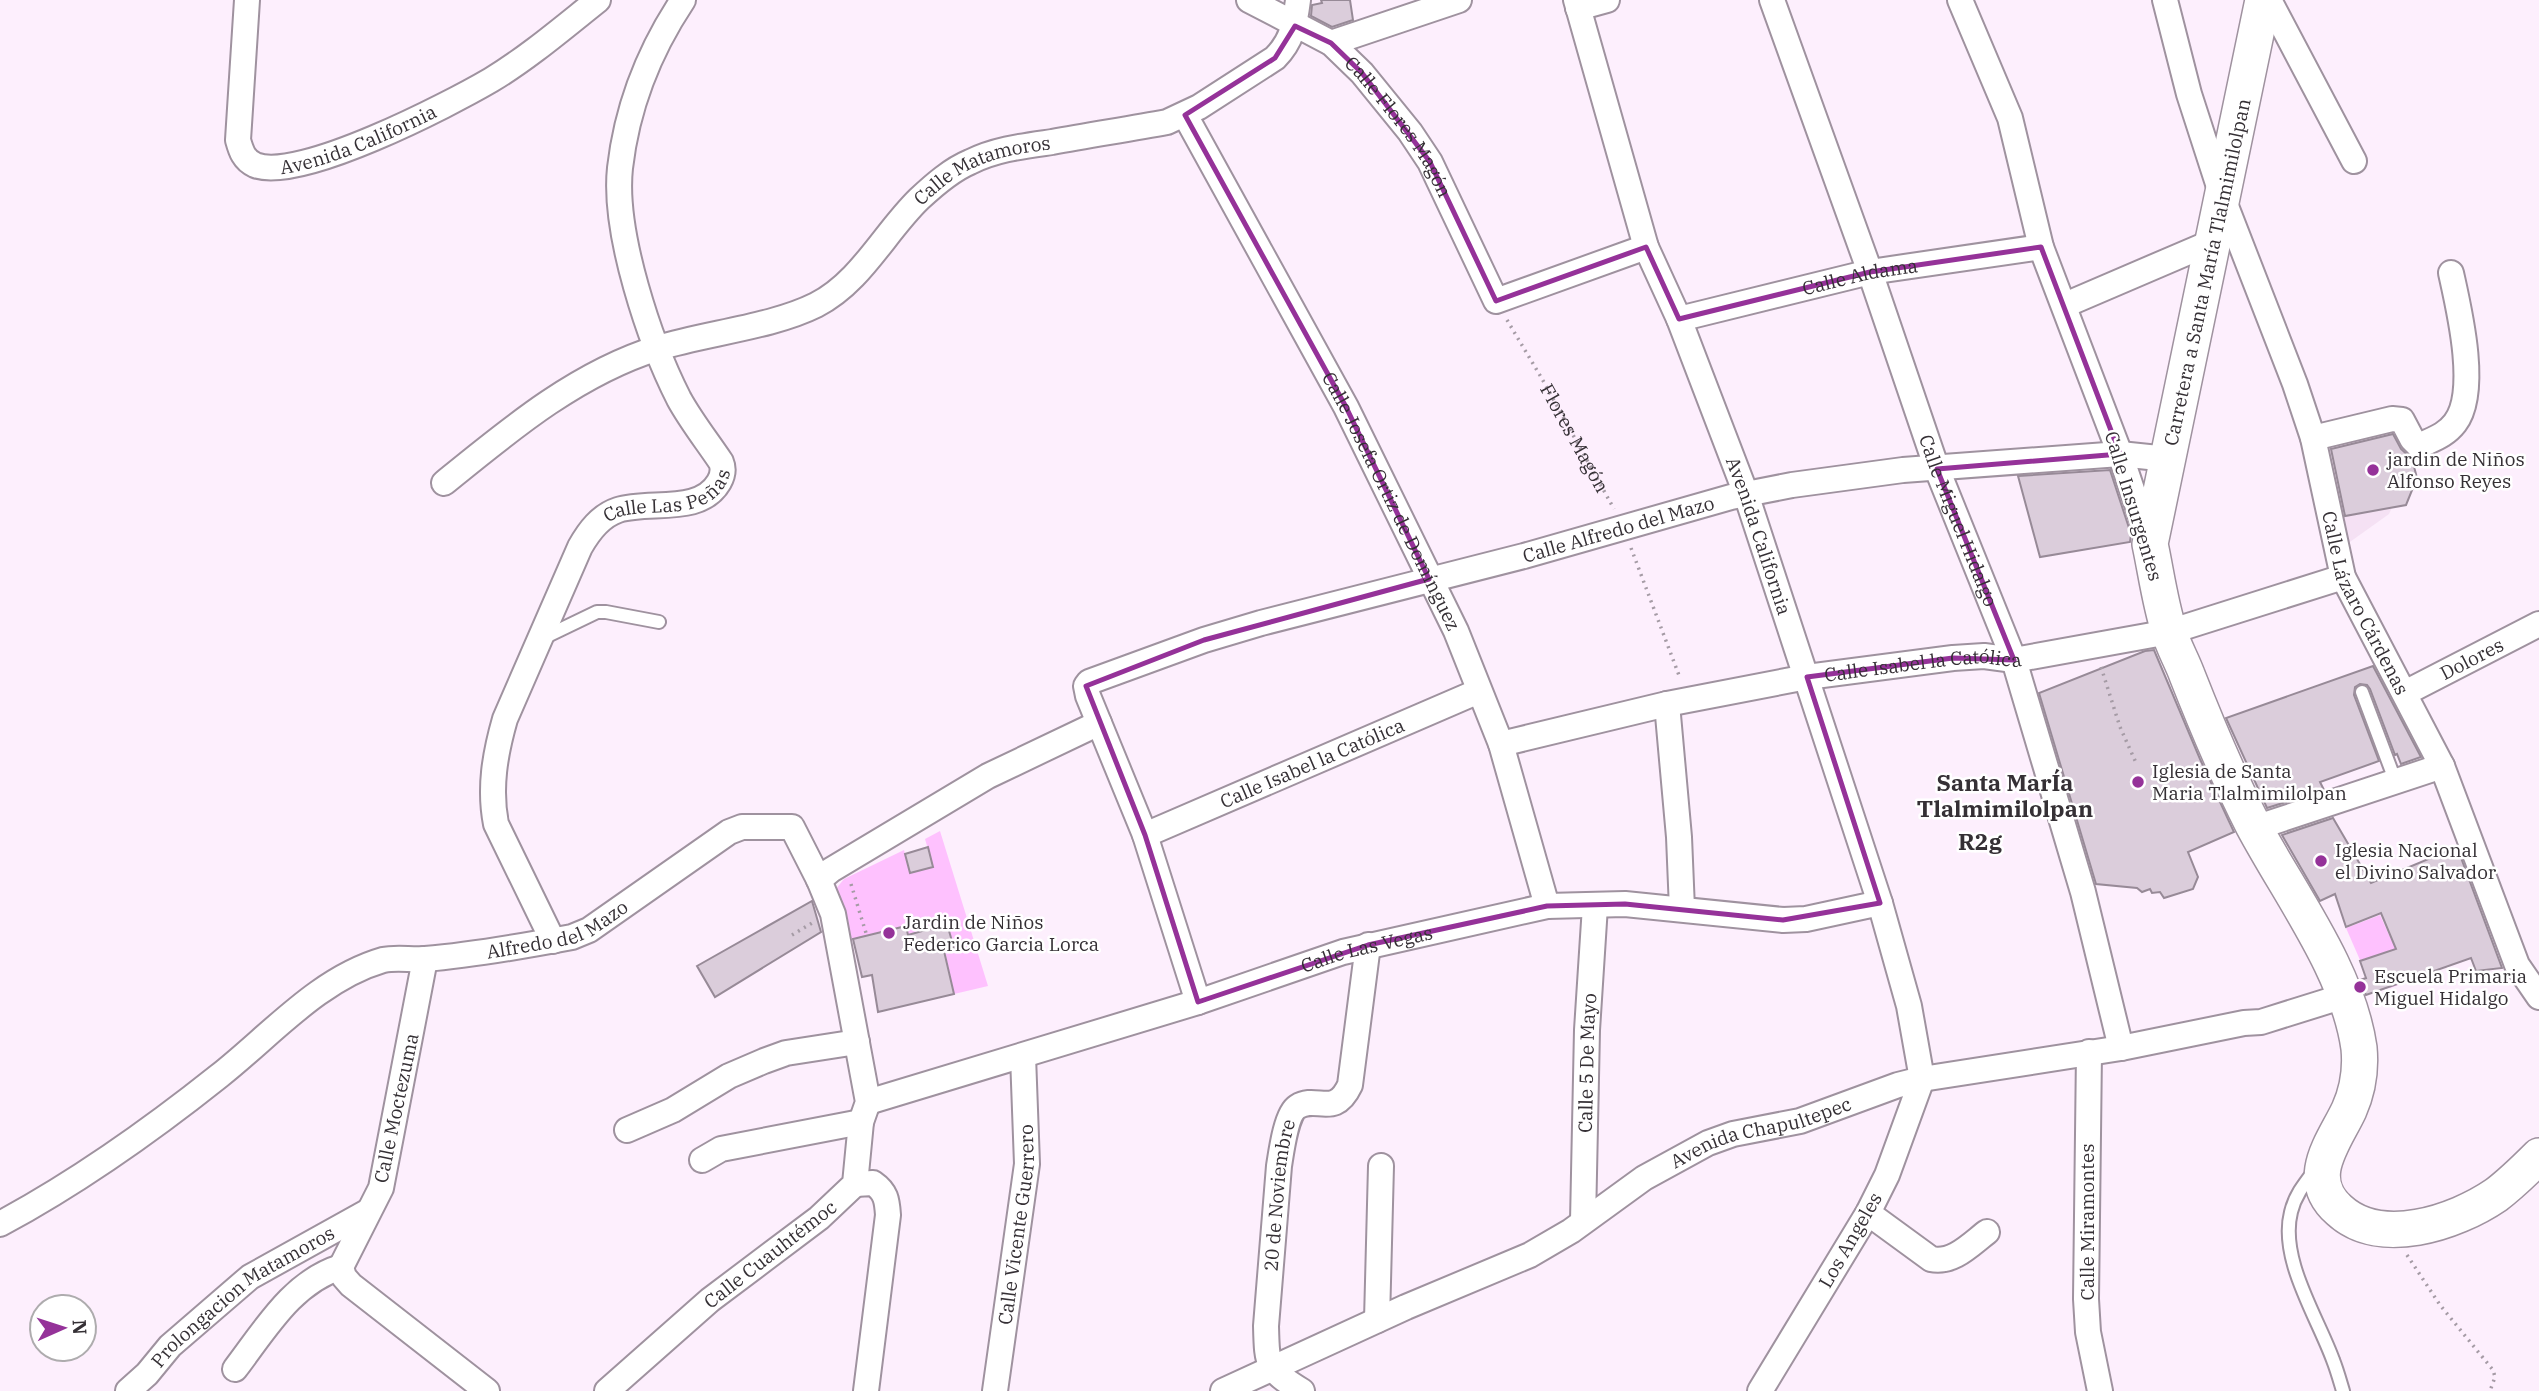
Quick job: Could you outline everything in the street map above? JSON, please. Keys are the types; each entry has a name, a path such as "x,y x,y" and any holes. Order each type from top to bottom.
{"main road":[{"name":"Carretera a Santa María Tlalmimilolpan","path":"2150,544 2263,0"},
{"name":"Calle Insurgentes","path":"2150,544 2169,632 2213,743 2255,828 2302,909 2344,996 2355,1026 2361,1071 2349,1108 2324,1159"},
{"path":"2324,1159 2326,1192 2337,1209 2354,1222 2370,1227 2396,1229 2429,1224 2463,1213 2515,1181 2539,1156"}],"street":[{"name":"Avenida California","path":"247,0 238,140 243,155 253,164 266,168 322,159 431,113 493,79 598,0"},
{"name":"Calle Las Peñas","path":"553,941 502,840 492,804 498,741 505,719 589,531 601,519 616,511 691,502 707,497 722,478 721,462 680,400 657,348 632,274 621,209 620,170 632,105 642,75 666,26 683,0"},
{"name":"Calle Flores Magón","path":"1249,0 1331,43 1362,73 1410,132 1430,162 1496,300"},
{"name":"Calle Matamoros","path":"444,483 523,419 562,394 657,348 786,316 819,304 854,276 917,201 941,180 969,162 998,151 1167,122 1185,115 1275,58 1287,46 1295,26 1298,0"},
{"path":"1331,43 1459,0"},
{"path":"1577,4 1607,0"},
{"name":"Calle Miguel Hidalgo","path":"1772,0 1870,272 1937,469 2014,660 2082,892 2121,1048"},
{"name":"Calle Insurgentes","path":"1960,0 2010,118 2041,247 2065,304 2150,544"},
{"name":"Calle Lázaro Cárdenas","path":"2165,0 2189,94 2222,196 2295,384 2312,438 2343,577 2442,766 2517,965 2539,997"},
{"path":"2269,0 2354,161"},
{"name":"Avenida California","path":"1577,4 1646,247 1679,319 1746,494 1880,903 1909,1006 1922,1079"},
{"name":"Calle Josefa Ortiz de Domínguez","path":"1185,115 1346,407 1456,631 1501,744 1547,906"},
{"path":"2065,304 2212,242"},
{"path":"1496,300 1646,247"},
{"name":"Calle Aldama","path":"1679,319 1870,272 2041,247"},
{"path":"2312,438 2392,419 2402,420 2418,446 2436,439 2455,422 2462,411 2466,360 2463,328 2451,273"},
{"name":"Calle Alfredo del Mazo","path":"1099,723 1086,686 1093,681 1204,640 1524,556 1746,494 1891,472 2120,454 2168,459"},
{"name":"Calle Isabel la Católica","path":"1501,744 1678,702 1807,677 1953,658 1984,656 2014,660 2169,632 2343,577"},
{"name":"Dolores","path":"2405,693 2539,624"},
{"name":"Calle Isabel la Católica","path":"1145,835 1479,691"},
{"path":"1678,702 1682,909"},
{"path":"866,1391 888,1215 887,1200 882,1189 873,1183 855,1184 865,1112 857,1042 832,914 819,880 843,862 988,776 1099,723 1145,835 1198,1002"},
{"path":"2255,828 2442,766"},
{"name":"Alfredo del Mazo","path":"0,1224 118,1153 222,1074 292,1013 321,992 361,969 385,960 425,959 572,937 589,930 729,832 742,827 792,827 819,880"},
{"name":"Calle Las Vegas","path":"702,1160 721,1149 865,1112 1023,1056 1198,1002 1368,945 1547,906 1625,904 1783,920 1806,919 1880,903"},
{"name":"Calle 5 De Mayo","path":"1583,1222 1587,1030 1595,906"},
{"name":"20 de Noviembre","path":"1272,1370 1267,1353 1266,1326 1272,1231 1283,1140 1297,1106 1338,1101 1350,1085 1368,945"},
{"name":"Calle Moctezuma","path":"341,1267 381,1188 425,959"},
{"name":"Avenida Chapultepec","path":"1223,1391 1377,1320 1530,1255 1583,1222 1644,1178 1708,1143 1733,1134 1800,1121 1898,1085 1922,1079 2121,1048 2244,1023 2261,1022 2344,996"},
{"path":"626,1130 673,1110 729,1076 764,1060 786,1053 857,1042"},
{"name":"Calle Miramontes","path":"2089,1052 2086,1299 2088,1332 2100,1391"},
{"name":"Calle Vicente Guerrero","path":"995,1391 1027,1164 1023,1056"},
{"name":"Los Angeles","path":"1760,1391 1868,1213 1887,1175 1922,1079"},
{"path":"1377,1320 1381,1166"},
{"name":"Calle Cuauhtémoc","path":"607,1391 710,1300 819,1218 855,1184"},
{"name":"Prolongacion Matamoros","path":"128,1391 147,1374 170,1346 250,1277 367,1212"},
{"path":"1868,1213 1931,1259 1938,1261 1958,1254 1987,1232"},
{"path":"235,1369 288,1301 316,1276 341,1267 344,1277 351,1285 487,1391"},
{"path":"1272,1370 1302,1391"}],"lane":[{"path":"539,639 597,612 659,622"},
{"path":"2362,692 2395,780"},
{"path":"2324,1159 2298,1191 2290,1213 2288,1238 2293,1262 2343,1391"}],"path":[{"name":"Flores Magón","path":"1496,300 1623,527 1678,702"},
{"path":"2093,645 2120,727 2137,765"},
{"path":"843,862 866,933"},
{"path":"2396,1229 2402,1248 2440,1305 2493,1370 2495,1377 2490,1391"}],"highlighted area":[{"path":"1295,26 1331,43 1362,73 1430,162 1496,301 1646,247 1679,319 1870,272 2041,247 2120,454 1937,469 2014,660 1953,658 1807,677 1880,903 1783,920 1625,904 1547,906 1368,945 1198,1002 1145,835 1086,686 1204,640 1429,579 1346,407 1185,115 1275,58"}],"shaded area":[{"name":"jardin de Niños Alfonso Reyes","path":"2399,427 2408,472 2389,514 2347,544 2327,441"},
{"path":"940,831 988,986 954,994 945,951 953,948 947,924 909,934 846,939 835,890 844,879 904,850 910,873 933,866 925,839"},
{"path":"2380,915 2410,981 2390,988 2375,956 2360,960 2346,928"}],"building":[{"path":"1321,0 1350,0 1353,20 1332,27 1311,16 1312,5 1322,3"},
{"name":"jardin de Niños Alfonso Reyes","path":"2393,434 2401,449 2412,459 2417,478 2406,505 2345,516 2331,449"},
{"path":"2110,470 2131,534 2130,542 2040,557 2018,476"},
{"name":"Iglesia de Santa Maria Tlalmimilolpan","path":"2154,650 2234,832 2188,852 2198,877 2193,889 2164,898 2160,892 2152,893 2150,889 2142,892 2137,888 2096,884 2039,693 2145,651"},
{"path":"2373,666 2421,757 2401,764 2397,754 2395,755 2370,689 2367,685 2360,684 2355,687 2354,695 2379,761 2320,782 2324,790 2267,808 2226,718"},
{"name":"Escuela Primaria Miguel Hidalgo","path":"2333,818 2371,883 2457,847 2502,968 2476,971 2471,958 2366,995 2360,980 2366,978 2360,961 2396,949 2381,913 2346,927 2335,894 2320,901 2282,835"},
{"path":"928,847 933,867 910,873 905,854"},
{"path":"812,901 821,932 715,997 697,966"},
{"path":"947,924 954,948 944,951 954,994 878,1012 872,975 862,977 853,939 906,926 908,935"}],"place":[{"name":"jardin de Niños Alfonso Reyes","path":"2373,470"},
{"name":"Iglesia de Santa Maria Tlalmimilolpan","path":"2138,782"},
{"name":"Iglesia Nacional el Divino Salvador","path":"2321,861"},
{"name":"Jardin de Niños Federico Garcia Lorca","path":"889,933"},
{"name":"Escuela Primaria Miguel Hidalgo","path":"2360,987"}],"district":[{"name":"Santa MarÍa Tlalmimilolpan","path":"2005,795"},
{"name":"R2g","path":"1980,841"}]}
